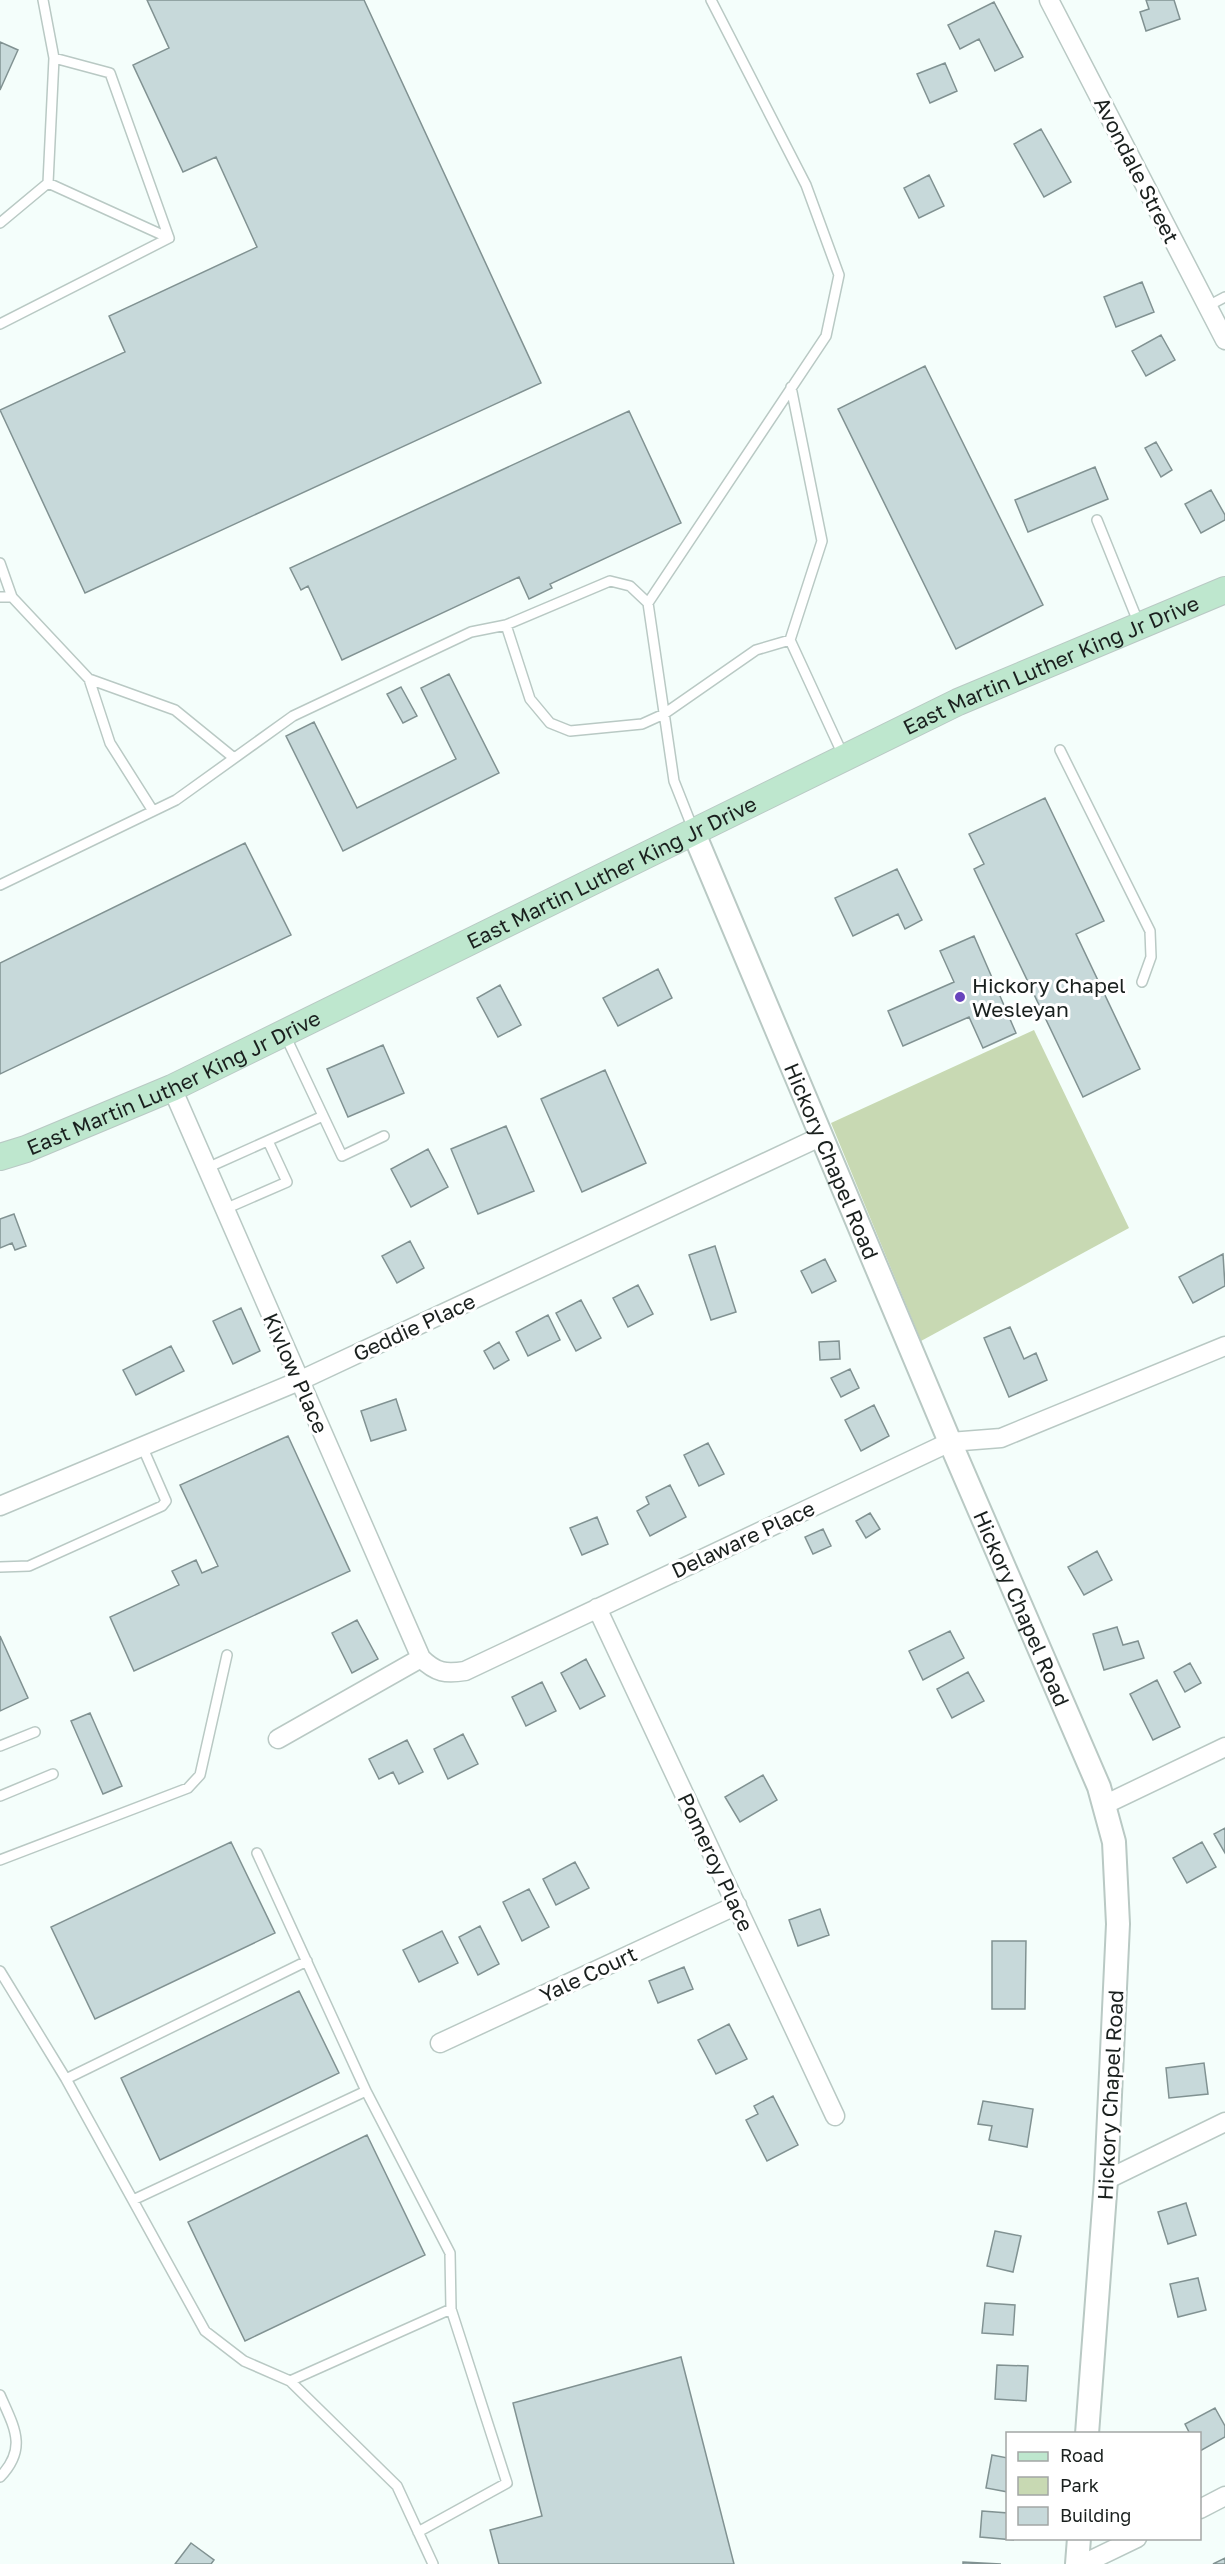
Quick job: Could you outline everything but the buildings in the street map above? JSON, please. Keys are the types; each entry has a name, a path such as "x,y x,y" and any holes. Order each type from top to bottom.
{"main road":[{"name":"East Martin Luther King Jr Drive","path":"0,1157 26,1149 172,1088 958,702 1225,590"}],"street":[{"name":"Avondale Street","path":"1049,0 1225,340"},
{"name":"Hickory Chapel Road","path":"693,831 1104,1805 1114,1842 1118,1924 1106,2180 1087,2432"},
{"name":"Kivlow Place","path":"172,1088 421,1658"},
{"name":"Geddie Place","path":"0,1506 299,1381 822,1136"},
{"name":"Delaware Place","path":"421,1658 431,1668 445,1674 465,1671 950,1442 1001,1438 1225,1346"},
{"name":"Pomeroy Place","path":"597,1608 835,2116"},
{"path":"278,1739 421,1658"},
{"path":"1104,1805 1225,1747"},
{"name":"Yale Court","path":"440,2043 737,1905"},
{"path":"1106,2180 1225,2122"},
{"path":"1201,2508 1225,2496"},
{"path":"1077,2564 1079,2540"},
{"path":"1083,2564 1133,2540"}],"lane":[{"path":"0,223 48,183 54,58 43,0"},
{"path":"648,603 826,336 839,275 806,185 711,0"},
{"path":"54,58 110,73 169,238"},
{"path":"48,183 169,238"},
{"path":"0,324 169,238"},
{"path":"1208,306 1225,297"},
{"path":"791,387 822,541 790,640 844,758"},
{"path":"1097,520 1140,626"},
{"path":"0,563 12,597 89,679 110,743 153,811"},
{"path":"0,885 176,800 293,716 471,632 506,625 610,581 630,586 648,603 674,781 693,831"},
{"path":"0,597 12,597"},
{"path":"506,625 530,699 550,723 570,731 642,724 664,714 756,650 790,640"},
{"path":"89,679 175,710 234,758"},
{"path":"1060,750 1150,930 1151,957 1142,982"},
{"path":"284,1033 342,1156 384,1136"},
{"path":"207,1168 323,1116"},
{"path":"225,1209 287,1182 268,1141"},
{"path":"0,1567 29,1566 162,1506 165,1501 142,1446"},
{"path":"0,1860 188,1788 200,1775 226,1655"},
{"path":"0,1746 34,1732"},
{"path":"0,1796 53,1774"},
{"path":"257,1853 366,2091 450,2253 451,2309 507,2483 418,2532"},
{"path":"66,2079 307,1961"},
{"path":"0,1971 66,2079 206,2331 244,2361 290,2381 397,2486 433,2564"},
{"path":"133,2200 366,2091"},
{"path":"290,2381 451,2309"},
{"path":"0,2395 15,2428 18,2451 10,2466 0,2477"}],"green space":[{"path":"1034,1030 1129,1228 921,1341 831,1123"}],"place":[{"name":"Hickory Chapel Wesleyan","path":"960,997"}]}
